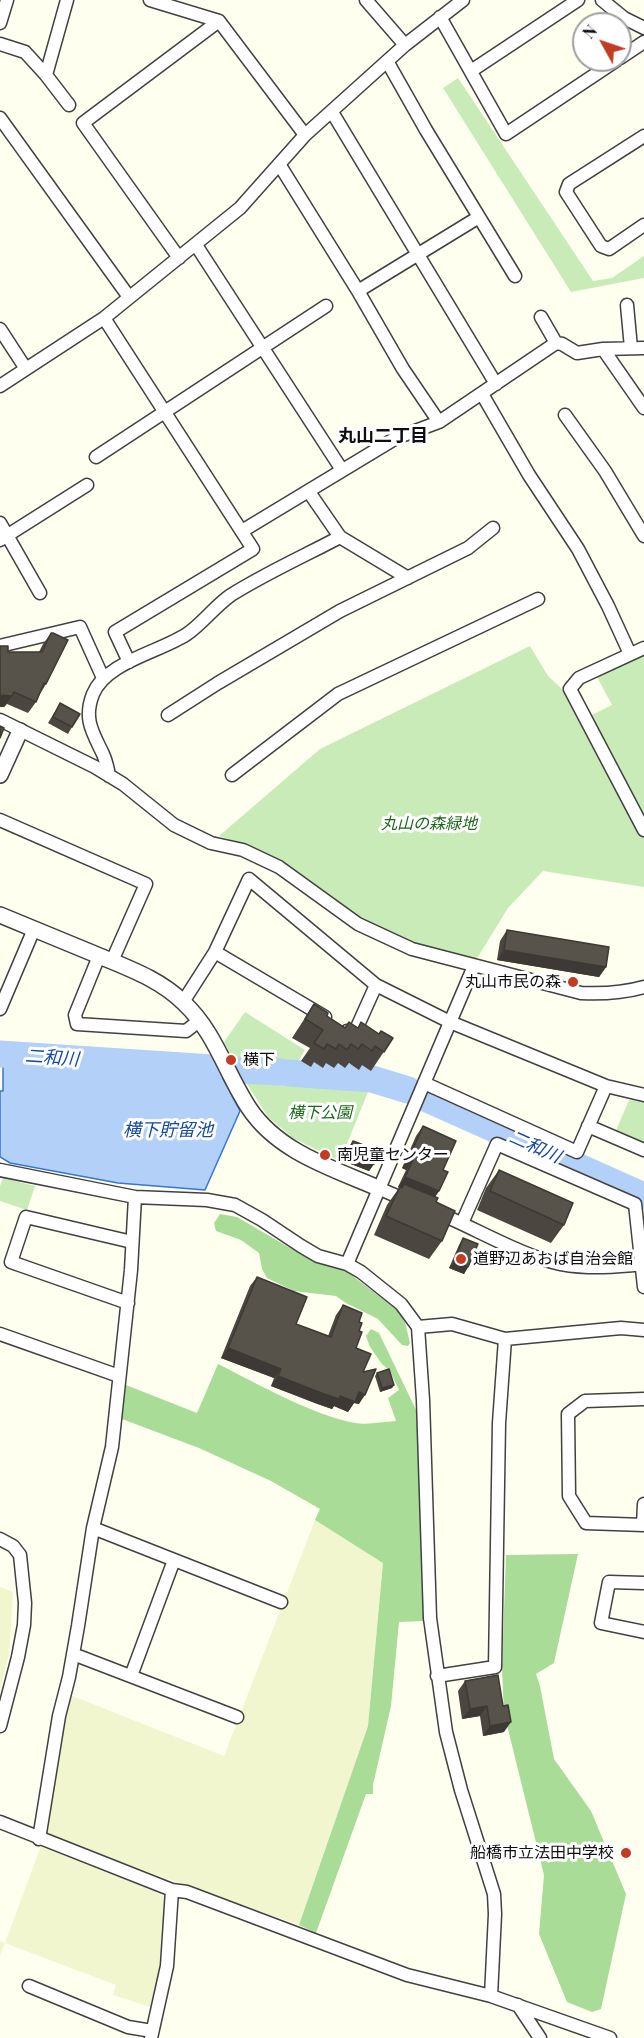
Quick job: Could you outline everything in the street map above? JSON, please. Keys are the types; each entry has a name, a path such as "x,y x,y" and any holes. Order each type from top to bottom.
{"street":[{"path":"0,23 7,0"},
{"path":"46,75 67,0"},
{"path":"150,0 219,21 305,135"},
{"path":"366,0 405,45"},
{"path":"0,386 104,318 196,245 240,208 305,135 405,45 462,0"},
{"path":"471,71 578,0"},
{"path":"602,0 624,18 644,28"},
{"path":"441,17 506,134 599,72"},
{"path":"179,258 83,123 219,21"},
{"path":"0,44 25,52 69,105"},
{"path":"387,61 515,276"},
{"path":"332,111 496,384"},
{"path":"0,118 129,297"},
{"path":"644,136 569,184 566,192 601,246 609,249 644,225"},
{"path":"279,164 358,291 403,369 439,422"},
{"path":"358,291 479,217"},
{"path":"196,245 342,470"},
{"path":"242,531 396,438 439,422 556,343 577,353 603,349 638,348 627,305"},
{"path":"96,457 326,306"},
{"path":"541,317 556,343"},
{"path":"104,318 254,549 115,632 129,662"},
{"path":"0,329 26,369"},
{"path":"603,349 644,408"},
{"path":"482,394 529,476 578,549 630,654"},
{"path":"565,415 605,471 644,536"},
{"path":"4,538 87,485"},
{"path":"309,492 340,537 408,578"},
{"path":"0,523 4,538 40,593"},
{"path":"168,715 340,610 468,548 493,528"},
{"path":"110,776 104,756 92,735 89,721 93,693 103,678 129,662 188,634 231,595 340,537"},
{"path":"232,776 338,694 538,599"},
{"path":"0,646 80,627 103,678"},
{"path":"644,648 579,678 570,689 644,830"},
{"path":"0,720 110,776 174,825 211,843 263,857 358,924 412,949 581,993 626,992 644,987"},
{"path":"0,775 20,731"},
{"path":"0,820 146,884 75,1015 77,1024 186,1031 200,1020"},
{"path":"183,1002 215,952 249,879 376,985 450,1022 606,1086 644,1095"},
{"path":"0,915 150,977 183,1002 200,1020 255,1116 287,1146 525,1252 561,1264 595,1268 643,1264"},
{"path":"0,1009 34,929"},
{"path":"215,952 354,1034 376,985"},
{"path":"347,1264 474,966"},
{"path":"423,1085 577,1152 606,1086"},
{"path":"588,1126 644,1150"},
{"path":"462,1223 497,1144 635,1204 644,1287"},
{"path":"0,1170 135,1197 207,1200 235,1205 318,1256 347,1264 361,1272 401,1304 418,1326 423,1400 430,1618 446,1732 494,1894 491,1996"},
{"path":"39,1839 59,1716 73,1654 93,1528 112,1448 128,1303 135,1197"},
{"path":"128,1303 11,1262 26,1216 132,1242"},
{"path":"418,1326 452,1324 505,1339 621,1328 644,1330"},
{"path":"0,1334 119,1376"},
{"path":"437,1676 495,1667 499,1423 505,1339"},
{"path":"644,1399 585,1401 568,1414 569,1496 586,1523 644,1525 644,1504"},
{"path":"93,1528 281,1602"},
{"path":"0,1539 13,1546 20,1556 25,1603 24,1625 18,1657 0,1726"},
{"path":"131,1676 174,1560"},
{"path":"644,1583 609,1582 601,1623 644,1632"},
{"path":"73,1654 237,1717"},
{"path":"0,1822 172,1890 187,1892 407,1975 491,1996 610,2038"},
{"path":"29,1986 152,2035 166,1966 172,1890"},
{"path":"518,2005 540,2038"}],"green space":[{"path":"458,78 593,281 612,278 644,256 644,278 571,292 443,88"},
{"name":"丸山の森緑地","path":"530,646 548,676 563,690 580,721 612,705 596,675 644,652 644,887 543,871 508,908 476,960 418,945 384,931 346,908 278,859 254,847 219,836 320,749"},
{"name":"横下公園","path":"245,1012 305,1050 294,1068 236,1064 224,1042"},
{"name":"横下公園","path":"242,1076 372,1082 340,1161 293,1138 268,1117"},
{"path":"629,1100 644,1102 644,1146 615,1133"},
{"path":"3,1178 35,1186 27,1210 0,1201 0,1186"},
{"path":"220,1214 237,1217 309,1259 346,1271 396,1309 405,1322 410,1343 408,1346 402,1345 378,1319 336,1296 294,1291 267,1278 262,1269 259,1253 241,1240 216,1231 214,1223"},
{"path":"371,1329 379,1333 418,1414 424,1621 399,1622 391,1706 373,1785 373,1794 366,1794 316,1933 299,1925 368,1726 383,1563 315,1520 320,1509 271,1481 199,1448 122,1419 126,1385 197,1413 218,1364 285,1398 338,1419 360,1424 396,1421 388,1398 399,1390 390,1371 370,1347 366,1336"},
{"path":"315,1520 383,1562 368,1726 299,1925 49,1837 47,1832 70,1695 224,1756"},
{"path":"578,1554 554,1663 536,1674 554,1759 591,1811 626,1894 601,2009 592,2012 567,2002 539,1934 544,1875 504,1713 502,1669 506,1555"},
{"path":"0,1587 13,1592 9,1655 0,1689"},
{"path":"41,1846 153,1890 166,1901 161,1966 150,2007 113,1995 116,1985 5,1943"},
{"path":"0,1941 5,1943 0,1955"}],"water":[{"name":"横下貯留池","path":"3,1063 221,1075 240,1111 205,1190 118,1183 10,1163 0,1157 0,1091 3,1091"}],"building":[{"path":"51,633 68,640 36,702 14,692 12,696 0,695 0,646 8,646 8,652 42,652"},
{"path":"60,703 80,714 72,727 53,717"},
{"path":"0,726 4,728 0,738"},
{"path":"507,930 609,947 606,967 504,950"},
{"path":"314,1004 345,1028 349,1022 358,1028 361,1022 379,1034 381,1031 393,1038 384,1052 375,1046 372,1051 362,1044 358,1049 351,1044 347,1050 339,1044 336,1049 327,1044 324,1049 314,1043 323,1030 305,1019"},
{"path":"423,1126 456,1141 443,1170 448,1172 439,1191 405,1177 413,1160 409,1158"},
{"path":"353,1141 379,1151 374,1164 348,1154"},
{"path":"499,1170 573,1203 564,1225 490,1191"},
{"path":"404,1184 438,1198 436,1202 455,1211 442,1241 386,1216 400,1187 402,1188"},
{"path":"463,1238 478,1244 468,1267 454,1262"},
{"path":"257,1277 307,1297 296,1324 331,1337 343,1305 362,1313 359,1331 362,1332 356,1348 371,1354 363,1372 376,1369 365,1395 359,1392 355,1402 340,1396 339,1399 324,1394 278,1376 281,1369 228,1348"},
{"path":"389,1369 394,1385 382,1388 377,1373"},
{"path":"498,1675 503,1706 508,1705 511,1722 490,1726 487,1706 470,1709 465,1681"}],"waterway":[{"name":"二和川","path":"0,1054 213,1068"},
{"name":"二和川","path":"242,1070 281,1072"},
{"name":"二和川","path":"289,1073 372,1079 408,1090"},
{"name":"二和川","path":"427,1099 644,1196"}],"place":[{"name":"丸山市民の森","path":"573,982"},
{"name":"横下","path":"231,1060"},
{"name":"南児童センター","path":"325,1155"},
{"name":"道野辺あおば自治会館","path":"461,1259"},
{"name":"船橋市立法田中学校","path":"626,1853"}],"district":[{"name":"丸山二丁目","path":"383,436"}]}
